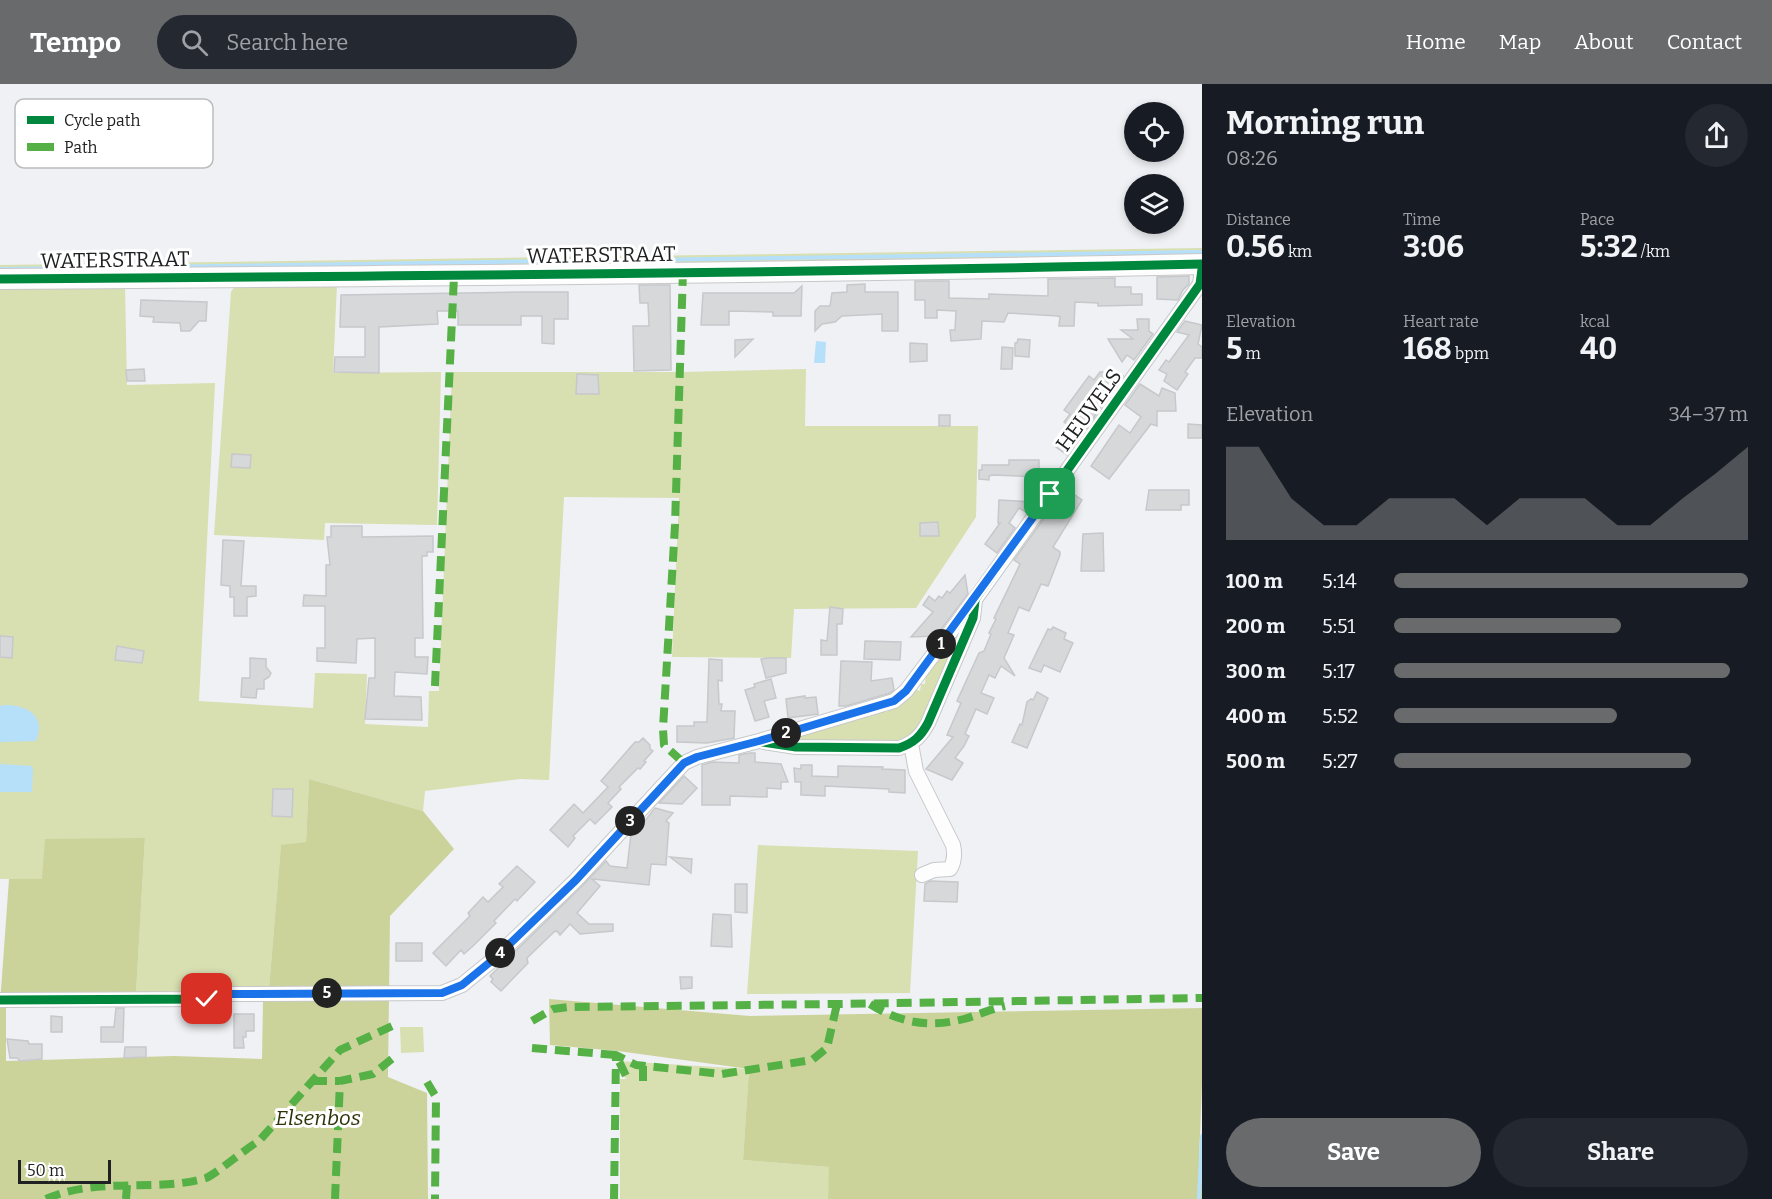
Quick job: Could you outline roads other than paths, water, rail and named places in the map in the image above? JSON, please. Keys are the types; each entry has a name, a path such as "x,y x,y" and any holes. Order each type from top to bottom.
{"street":[{"name":"WATERSTRAAT","path":"0,279 966,270 1202,264"},
{"name":"HEUVELS","path":"0,999 207,999 230,994 442,993 454,989 495,958 576,880 684,763 697,757 894,701 906,691 976,598 1200,284 1202,269"},
{"name":"HEUVELS","path":"759,741 796,747 899,748 912,744 928,723 973,618 976,598"},
{"path":"912,744 916,771 955,853 954,863 950,869 934,870 922,875"}],"water":[{"path":"816,341 826,342 825,363 814,363"},
{"path":"0,706 20,707 37,718 39,732 36,741 0,742"},
{"path":"0,764 32,766 32,792 0,792"}],"waterway":[{"path":"0,269 1202,252"},
{"path":"1199,1199 1202,1136"}],"park label":[{"name":"Elsenbos","path":"318,1118"}]}
